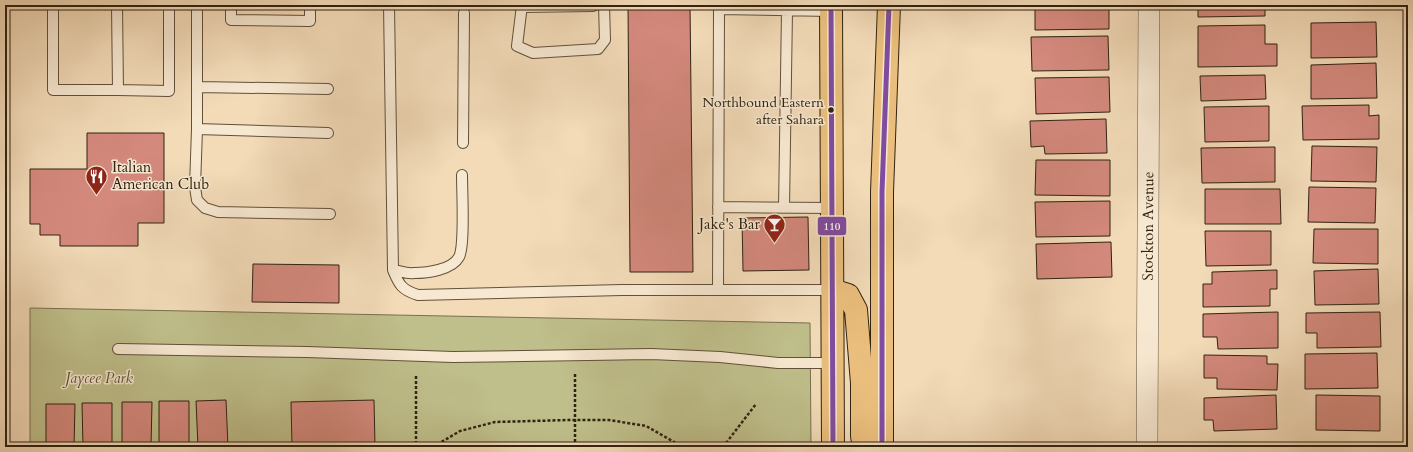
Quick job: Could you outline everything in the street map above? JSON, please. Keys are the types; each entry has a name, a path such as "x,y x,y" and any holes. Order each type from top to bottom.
{"main road":[{"path":"882,447 882,192 889,5"},
{"path":"831,8 833,447"},
{"path":"832,290 848,295 856,310 862,383 862,436 864,447"}],"street":[{"name":"Stockton Avenue","path":"1147,447 1149,5"}],"lane":[{"path":"53,5 53,90 169,91 169,5"},
{"path":"117,5 118,90"},
{"path":"197,5 197,129 195,187 197,200 205,208 218,212 330,214"},
{"path":"231,5 231,20 310,21 310,5"},
{"path":"389,5 393,270 399,284 407,291 418,295 622,290 832,290"},
{"path":"593,6 522,6 517,46 533,53 598,49 605,40 604,5"},
{"path":"718,290 719,10 787,10 831,8"},
{"path":"784,208 787,10"},
{"path":"463,143 464,13"},
{"path":"197,87 328,89"},
{"path":"197,129 328,133"},
{"path":"393,270 413,274 432,271 448,267 459,258 462,244 462,175"},
{"path":"718,207 832,208"},
{"path":"118,349 453,357 651,354 720,358 778,364 833,363"}],"path":[{"path":"575,372 575,447"},
{"path":"416,376 416,447"},
{"path":"723,447 756,404"},
{"path":"433,447 460,431 495,422 574,420 609,420 646,426 682,447"}],"green space":[{"name":"Jaycee Park","path":"30,308 810,323 811,447 30,447"}],"building":[{"path":"628,5 690,5 693,272 630,272"},
{"path":"1035,5 1109,5 1109,29 1035,30"},
{"path":"1198,5 1265,5 1265,16 1198,17"},
{"path":"1376,22 1377,57 1311,58 1311,23"},
{"path":"1265,25 1265,44 1277,44 1277,66 1198,67 1198,26"},
{"path":"1108,36 1109,70 1032,71 1031,37"},
{"path":"1376,63 1377,98 1311,99 1311,65"},
{"path":"1265,75 1266,99 1201,101 1200,76"},
{"path":"1109,77 1110,112 1036,114 1035,78"},
{"path":"1369,105 1369,116 1379,115 1379,139 1303,140 1302,106"},
{"path":"1269,106 1269,141 1205,142 1204,107"},
{"path":"1106,119 1107,153 1045,154 1044,146 1031,147 1030,121"},
{"name":"Italian American Club","path":"87,133 164,133 164,223 138,223 138,246 60,246 60,235 40,235 40,224 30,224 30,169 87,169"},
{"path":"1312,146 1377,147 1376,182 1311,181"},
{"path":"1275,147 1275,182 1202,183 1201,148"},
{"path":"1036,160 1110,160 1110,196 1035,195"},
{"path":"1309,187 1376,188 1375,223 1308,222"},
{"path":"1205,189 1280,189 1281,224 1205,224"},
{"path":"1110,201 1110,236 1036,237 1035,202"},
{"name":"Jake's Bar","path":"808,217 809,270 743,271 742,218"},
{"path":"1314,229 1378,229 1378,264 1313,263"},
{"path":"1205,231 1271,231 1271,265 1206,266"},
{"path":"1111,242 1112,277 1037,279 1036,244"},
{"path":"253,264 339,265 339,303 252,302"},
{"path":"1378,269 1379,304 1315,305 1314,271"},
{"path":"1277,270 1277,289 1270,289 1270,306 1203,307 1203,284 1212,284 1212,272"},
{"path":"1278,312 1278,348 1218,349 1217,337 1203,337 1203,314"},
{"path":"1380,312 1381,347 1317,348 1317,333 1306,333 1306,313"},
{"path":"1377,353 1378,388 1305,389 1305,354"},
{"path":"1204,355 1267,356 1267,364 1278,364 1277,390 1217,389 1217,378 1204,378"},
{"path":"1276,395 1277,429 1214,431 1213,420 1204,420 1204,398"},
{"path":"1316,395 1380,396 1380,431 1316,430"},
{"path":"226,400 228,447 198,447 196,401"},
{"path":"374,400 375,447 292,447 291,402"},
{"path":"159,401 189,401 189,447 159,447"},
{"path":"122,402 152,402 151,447 122,447"},
{"path":"82,403 112,403 112,447 83,447"},
{"path":"46,404 75,404 74,447 46,447"}],"transit line":[{"name":"110","path":"831,5 833,447"},
{"name":"110","path":"882,447 882,192 889,5"}],"place":[{"name":"Northbound Eastern after Sahara","path":"831,110"},
{"name":"Italian American Club","path":"97,196"},
{"name":"Jake's Bar","path":"775,244"}]}
